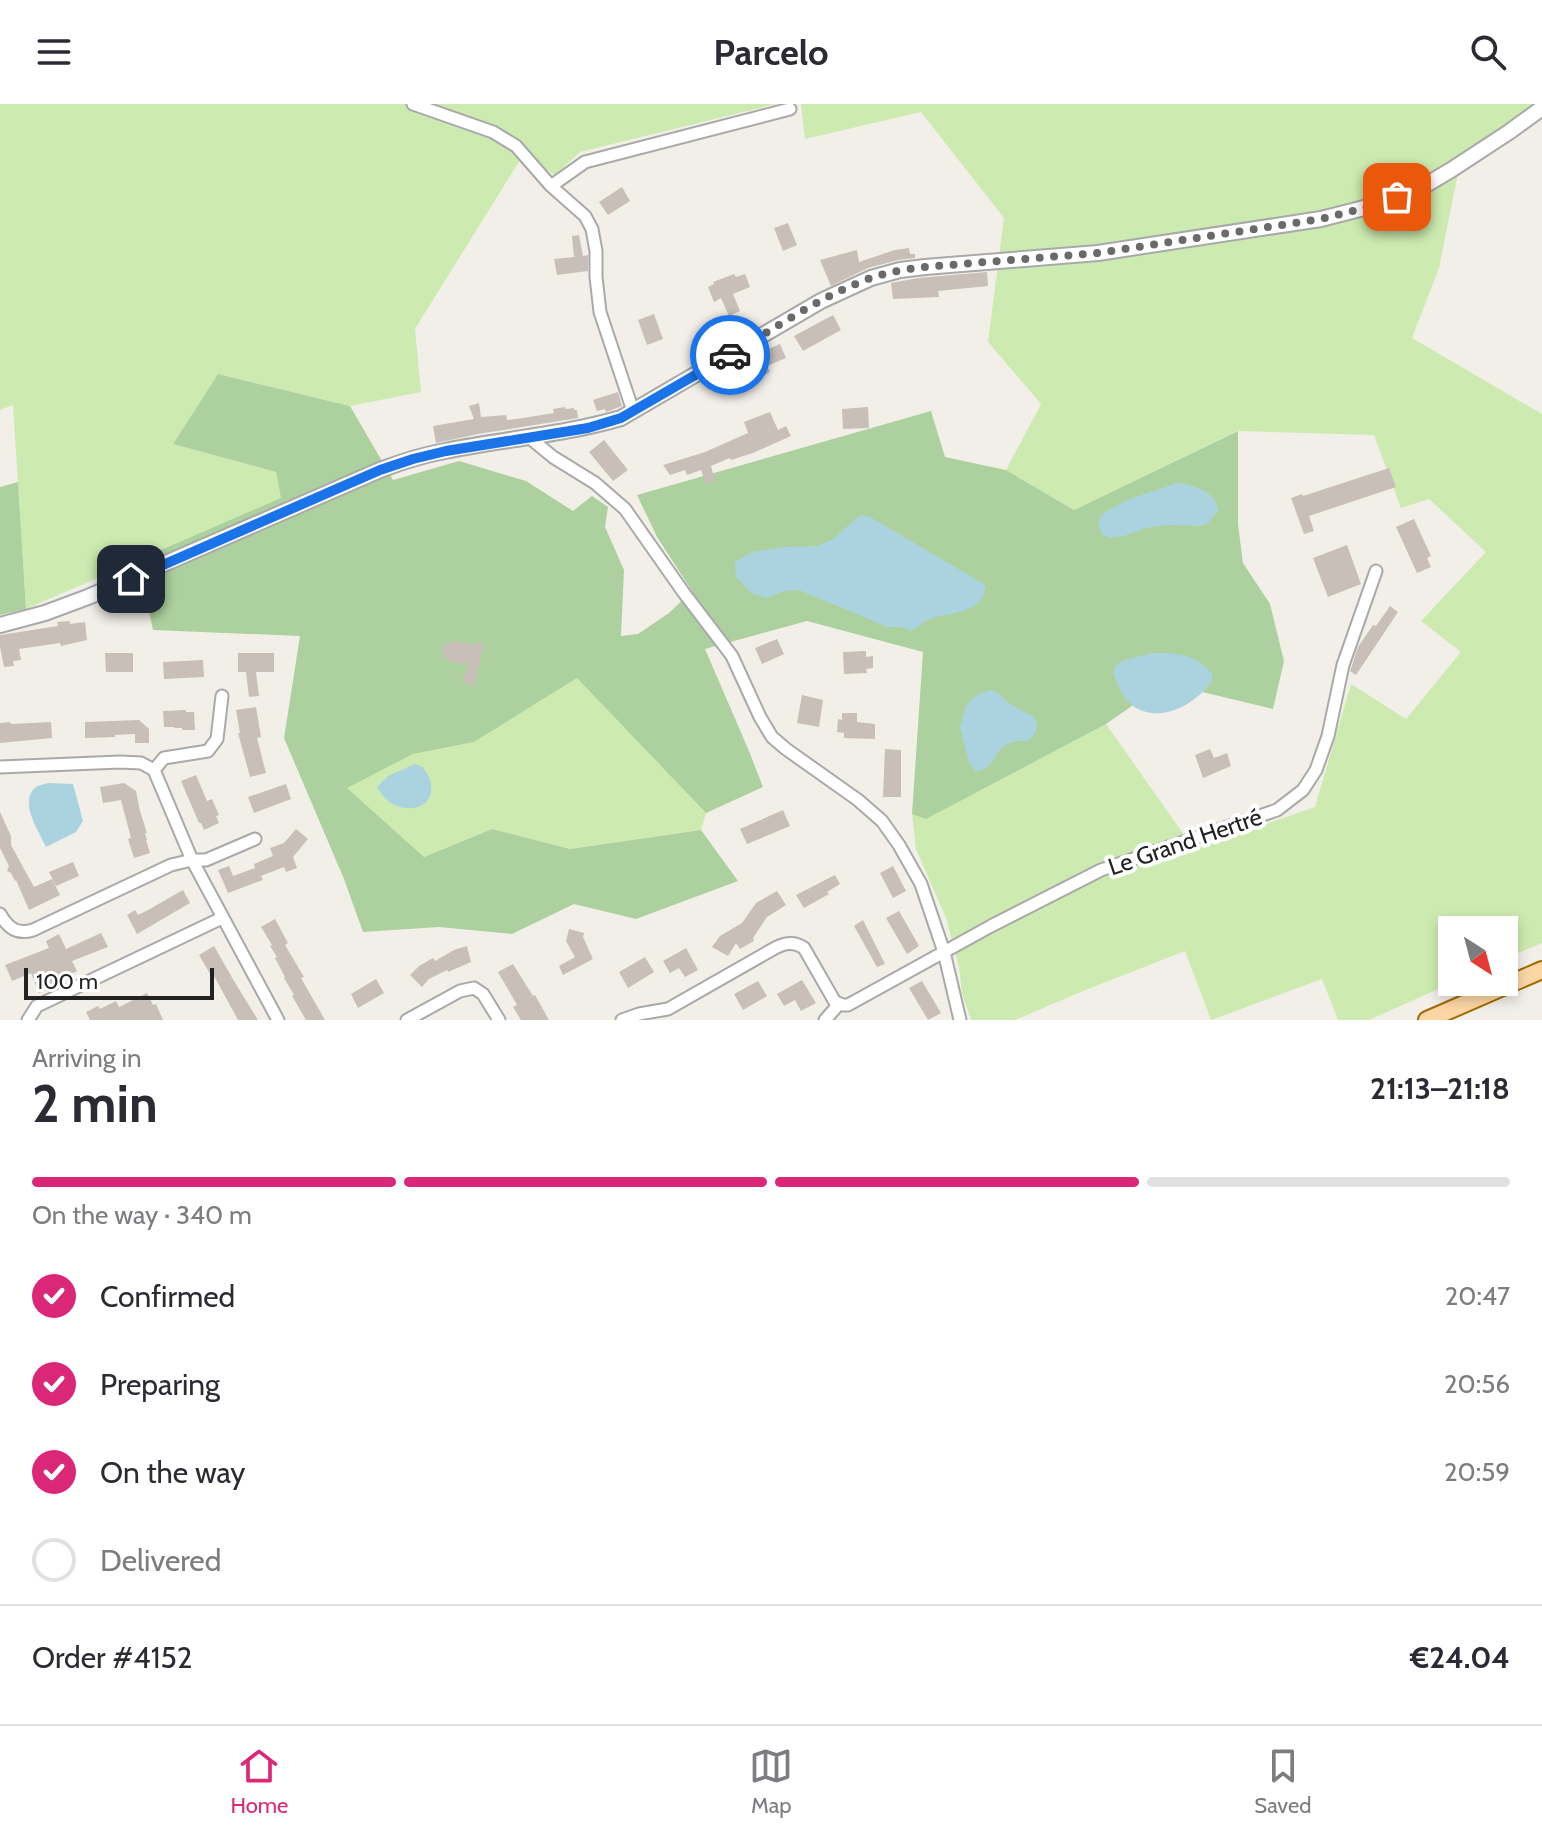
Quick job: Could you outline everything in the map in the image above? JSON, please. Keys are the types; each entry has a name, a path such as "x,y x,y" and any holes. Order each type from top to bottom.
{"main road":[{"path":"1427,1020 1542,970"}],"street":[{"path":"413,104 493,132 516,146 551,186 585,216 592,229 596,251 600,312 633,411"},
{"path":"0,625 88,597 380,470 413,459 588,428 621,418 821,301 871,278 925,267 1098,253 1350,212 1424,186 1478,154 1542,108"},
{"path":"551,186 585,162 790,109"},
{"path":"530,438 553,457 595,483 625,509 732,656 772,737 882,821 914,869 925,894 944,952 960,1020"},
{"name":"Le Grand Hertré","path":"839,1004 848,1005 1101,870 1277,810 1303,790 1316,770 1328,736 1343,665 1376,571"},
{"path":"154,770 164,758 208,751 217,739 222,696"},
{"path":"0,767 120,762 141,763 154,770 192,860 278,1020"},
{"path":"0,914 10,928 24,933 171,865 206,860 255,839"},
{"path":"28,1020 37,1006 222,918"},
{"path":"622,1020 668,1009 788,943 804,948 839,1004 825,1020"},
{"path":"407,1020 460,991 474,988 483,994 499,1020"}],"green space":[{"path":"0,104 776,104 580,152 555,175 523,155 415,329 421,392 350,406 218,374 173,444 276,472 282,498 26,609 13,405 0,410"},
{"path":"801,104 1542,104 1459,168 1439,268 1412,338 1542,414 1542,943 1518,953 1518,916 1438,916 1438,989 1369,1020 1338,1020 1322,979 1211,1020 1185,951 1015,1020 971,1020 946,918 916,849 912,814 927,818 1106,724 1194,849 1315,807 1351,684 1406,719 1461,652 1421,621 1486,552 1429,499 1401,508 1374,435 1237,431 1074,510 1006,470 1041,404 988,342 1004,218 921,112 805,139"},
{"path":"218,374 350,406 393,480 459,461 526,481 573,511 592,496 608,507 605,527 624,570 621,636 638,634 669,613 692,591 657,537 637,495 931,411 945,457 1006,470 1074,510 1238,431 1238,524 1243,563 1270,604 1284,661 1273,709 1165,683 1106,724 926,819 912,814 923,652 807,621 705,649 763,787 706,813 577,678 474,742 413,754 347,788 424,857 492,829 570,849 701,830 738,881 636,919 574,904 512,934 439,927 363,932 284,738 300,636 153,630 138,560 281,498 276,472 173,444"},
{"path":"18,482 26,609 0,615 0,487"},
{"path":"577,677 706,813 701,830 570,849 492,829 424,857 346,788 413,754 474,742"}],"water":[{"path":"1178,483 1198,488 1213,499 1218,511 1207,524 1145,528 1110,538 1102,534 1098,525 1105,512 1130,499"},
{"path":"860,515 870,517 982,583 986,587 979,602 973,607 930,619 911,631 888,627 799,590 784,591 766,598 751,593 736,577 735,562 752,552 818,546 833,539"},
{"path":"1153,653 1179,654 1194,659 1213,676 1212,680 1200,695 1179,708 1164,713 1140,710 1126,699 1113,673 1117,664 1125,660"},
{"path":"991,690 1035,718 1036,728 1028,741 1007,744 989,765 976,771 969,763 960,727 966,706 976,695"},
{"path":"415,764 423,767 429,778 429,798 414,808 392,804 377,787 388,776"},
{"path":"48,783 73,784 83,821 76,832 46,847 32,817 29,800 36,787"}],"building":[{"path":"622,187 630,201 608,215 599,202"},
{"path":"788,223 797,245 783,251 774,228"},
{"path":"579,235 583,256 588,255 588,271 557,275 554,259 574,257 572,236"},
{"path":"909,248 915,258 868,268 831,286 820,260 857,250 859,262"},
{"path":"987,272 988,286 938,291 939,297 893,299 891,283"},
{"path":"734,274 736,277 745,274 750,287 733,294 740,311 729,316 721,298 714,302 708,287"},
{"path":"654,314 663,339 647,345 638,320"},
{"path":"833,315 841,330 803,351 794,336"},
{"path":"780,344 786,358 767,366 770,372 754,380 744,360"},
{"path":"618,392 622,406 606,412 605,409 597,411 593,400"},
{"path":"479,403 481,417 506,415 507,420 554,413 553,409 565,407 577,410 578,418 436,443 433,426 474,419 469,406"},
{"path":"868,407 869,428 843,429 842,409"},
{"path":"770,412 778,430 786,426 791,436 753,453 711,466 715,481 706,484 701,470 687,475 685,470 670,475 663,465 705,452 748,433 744,422"},
{"path":"604,440 628,470 613,481 589,452"},
{"path":"1389,468 1396,487 1309,516 1314,531 1304,534 1291,498"},
{"path":"1414,519 1431,556 1427,558 1431,567 1417,573 1396,527"},
{"path":"1347,545 1361,584 1328,597 1313,558"},
{"path":"1390,606 1398,612 1356,675 1350,671 1358,647"},
{"path":"70,621 70,624 85,622 87,640 61,646 60,643 19,649 21,660 13,661 14,666 4,667 0,635 58,626 57,622"},
{"path":"777,639 784,654 762,664 755,648"},
{"path":"452,641 477,645 479,641 484,643 474,687 462,682 469,665 443,657 445,642 451,644"},
{"path":"866,651 866,657 873,656 873,668 866,669 867,673 844,674 843,652"},
{"path":"105,653 133,653 133,672 106,672"},
{"path":"238,653 274,653 274,672 256,672 259,696 249,697 246,672 238,672"},
{"path":"203,660 204,677 164,679 163,662"},
{"path":"802,695 823,700 819,727 797,723"},
{"path":"256,707 261,737 257,738 266,773 250,777 238,733 236,710"},
{"path":"163,711 194,712 195,730 164,727"},
{"path":"842,713 857,713 857,722 875,724 875,739 844,738 844,733 837,732"},
{"path":"139,720 149,729 149,743 135,743 135,734 85,738 85,722"},
{"path":"51,722 52,738 0,743 0,723"},
{"path":"885,749 901,750 901,797 883,797"},
{"path":"1210,749 1214,758 1227,753 1231,766 1203,778 1195,755"},
{"path":"196,775 207,801 212,799 219,815 216,816 219,823 204,830 181,781"},
{"path":"124,783 136,791 150,853 134,858 121,800 103,803 100,787"},
{"path":"286,784 291,799 254,813 248,797"},
{"path":"783,810 790,826 747,844 740,829"},
{"path":"0,812 11,836 11,845 34,887 52,879 60,895 29,910 16,880 7,871 9,866 0,848"},
{"path":"296,829 308,839 293,857 297,868 286,872 284,867 261,876 263,880 228,893 218,870 229,866 233,876 255,868 254,864 273,856 270,848 284,843"},
{"path":"73,862 79,876 56,886 49,872"},
{"path":"893,866 906,891 893,898 880,873"},
{"path":"835,875 840,884 804,908 796,895"},
{"path":"183,890 190,903 137,934 127,915 135,910 138,915"},
{"path":"777,891 786,905 767,917 754,941 740,949 736,943 728,956 712,947 720,936 742,923 756,903"},
{"path":"899,911 919,946 907,954 886,918"},
{"path":"275,919 288,943 285,945 304,977 301,978 325,1020 306,1020 292,996 272,945 261,927"},
{"path":"863,920 885,964 877,967 854,926"},
{"path":"569,929 584,933 593,959 563,975 559,966 575,957 566,941"},
{"path":"101,933 108,947 72,961 77,971 48,985 50,989 39,993 31,973 12,981 5,965 49,948 46,941 59,934 66,949"},
{"path":"214,946 258,1020 238,1020 212,977 199,955"},
{"path":"467,946 471,962 429,979 422,987 410,975 433,958 435,961"},
{"path":"686,948 698,970 685,977 679,968 670,973 663,961"},
{"path":"645,957 654,972 628,988 619,972"},
{"path":"513,964 549,1020 521,1020 513,1007 517,1005 498,972"},
{"path":"376,979 384,993 358,1008 351,994"},
{"path":"802,980 816,1003 801,1011 795,1000 784,1006 777,994"},
{"path":"758,981 767,996 743,1010 734,994"},
{"path":"922,981 941,1013 928,1020 909,988"},
{"path":"147,993 163,1020 90,1020 86,1012 116,1001 119,1007"}],"way so far":[{"path":"730,355 821,301 871,278 900,270 1098,253 1321,219 1397,197"}],"route":[{"path":"131,579 380,470 413,459 588,428 621,418 730,355"}]}
